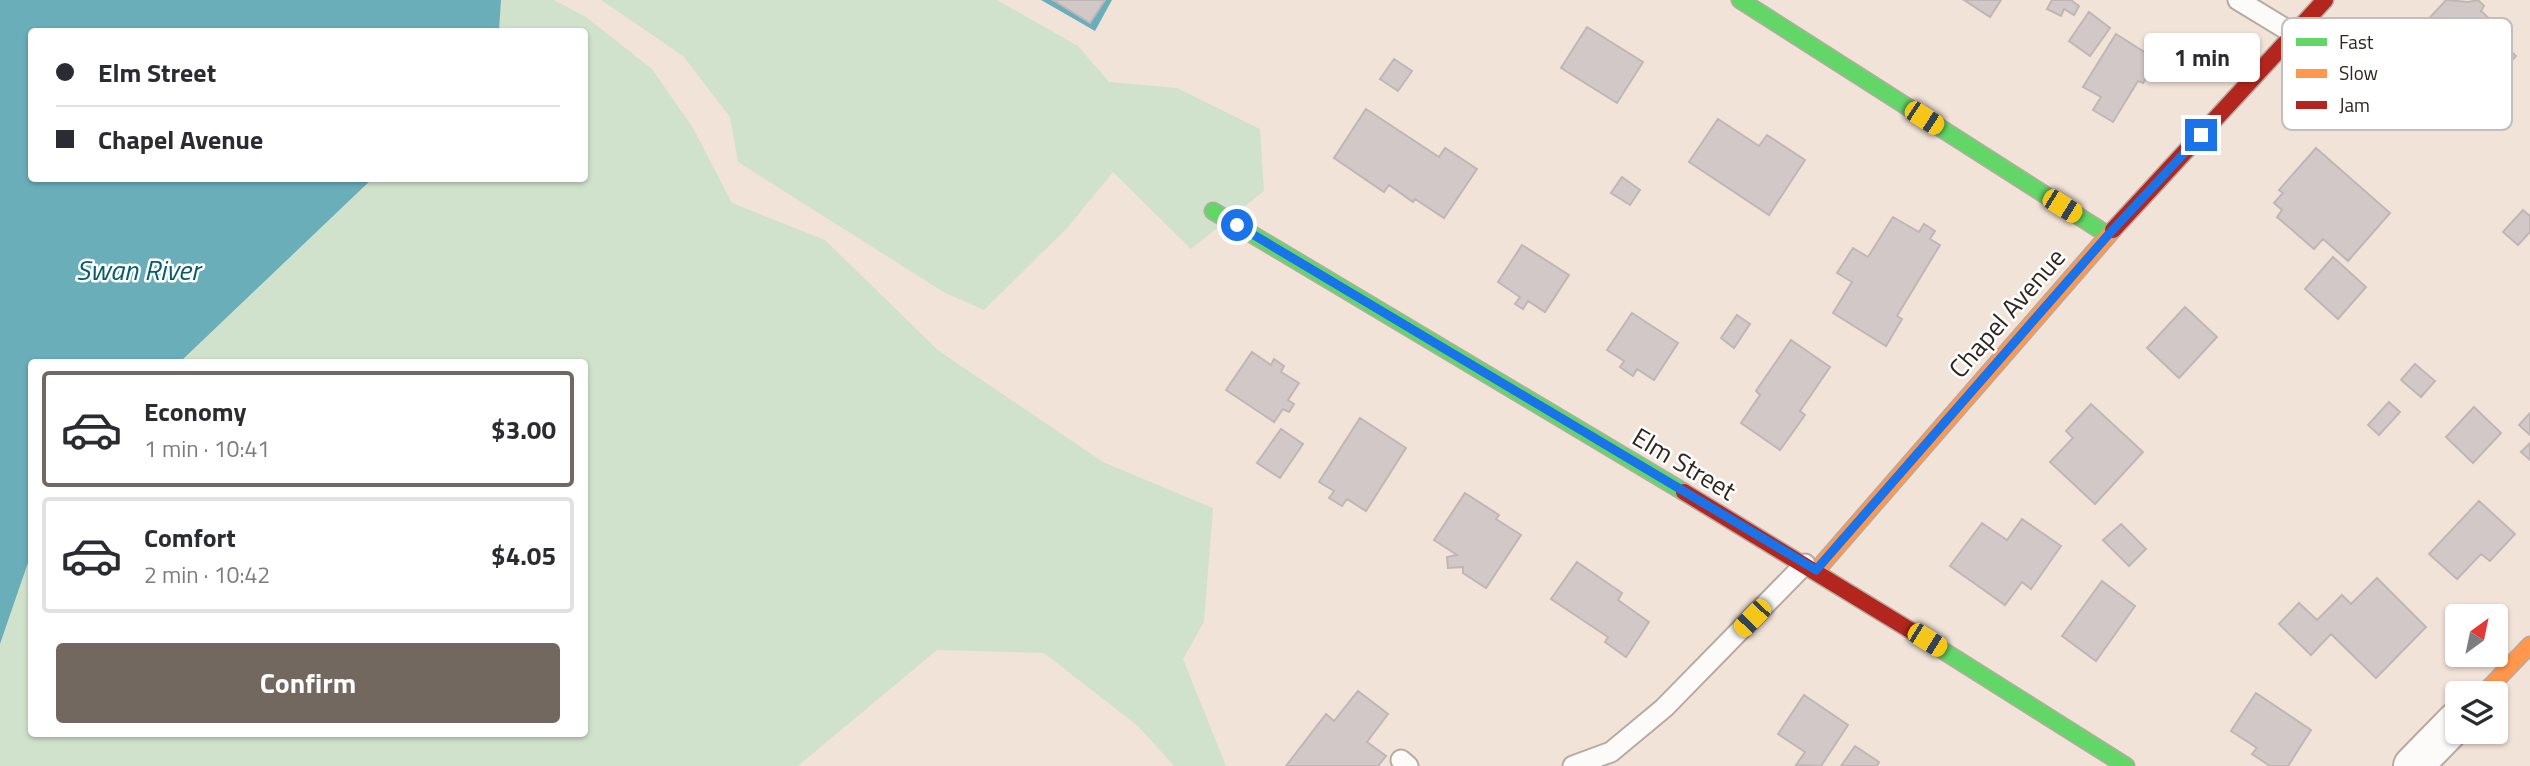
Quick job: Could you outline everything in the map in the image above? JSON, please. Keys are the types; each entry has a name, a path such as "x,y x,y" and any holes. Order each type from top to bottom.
{"street":[{"path":"1740,0 2108,235"},
{"name":"Chapel Avenue","path":"2309,18 2325,0"},
{"name":"Chapel Avenue","path":"1810,567 2108,235 2282,47"},
{"name":"Elm Street","path":"1213,211 1810,567 2126,766"},
{"path":"2496,681 2530,645"},
{"path":"2413,766 2445,733"}],"lane":[{"path":"2238,0 2282,27"},
{"path":"1573,766 1611,752 1664,708 1810,567"}],"green space":[{"path":"501,0 554,0 586,17 652,69 693,128 732,203 825,240 939,351 1103,462 1213,508 1204,622 1183,659 1226,766 1174,766 1139,727 1044,653 937,650 798,766 0,766 0,644 28,563 28,737 588,737 588,359 183,359 369,182 588,182 588,28 499,28"},
{"path":"601,0 997,0 1078,46 1109,82 1177,88 1260,129 1264,191 1191,249 1113,172 1068,227 984,310 945,293 738,162 730,117 683,56"}],"water":[{"name":"Swan River","path":"0,0 501,0 499,28 28,28 28,182 369,182 183,359 28,359 28,563 0,644"},
{"path":"1041,0 1112,0 1095,31"}],"building":[{"path":"1053,0 1105,0 1090,23"},
{"path":"1964,0 2001,0 1990,17"},
{"path":"2052,0 2071,0 2079,6 2074,15 2064,9 2061,16 2047,9"},
{"path":"2446,0 2478,0 2484,6 2481,11 2489,18 2430,18"},
{"path":"2089,12 2110,28 2090,56 2069,41"},
{"path":"1587,27 1643,62 1617,103 1561,68"},
{"path":"2116,34 2157,60 2143,83 2138,81 2113,122 2093,110 2101,97 2083,87"},
{"path":"1394,59 1412,71 1398,91 1380,79"},
{"path":"1366,109 1439,157 1445,148 1477,169 1444,218 1415,199 1413,202 1389,185 1384,192 1334,158"},
{"path":"1718,119 1759,146 1767,135 1805,160 1769,215 1689,162"},
{"path":"2316,148 2390,213 2348,261 2323,239 2314,249 2277,217 2282,210 2274,203 2283,193 2279,190"},
{"path":"1622,177 1640,190 1630,205 1611,193"},
{"path":"2523,210 2530,216 2530,232 2518,245 2503,232"},
{"path":"1893,217 1919,232 1924,224 1935,231 1930,239 1940,245 1897,316 1902,319 1886,346 1833,313 1852,282 1837,273 1853,248 1868,257"},
{"path":"1522,245 1569,275 1545,312 1528,301 1523,309 1515,304 1520,297 1498,282"},
{"path":"2333,257 2366,287 2338,319 2305,289"},
{"path":"2185,307 2217,337 2179,378 2147,348"},
{"path":"1632,313 1678,343 1654,380 1637,369 1633,376 1620,367 1624,361 1607,350"},
{"path":"1737,315 1750,324 1734,348 1721,338"},
{"path":"1791,340 1830,367 1800,411 1805,415 1780,450 1741,423 1760,395 1756,391"},
{"path":"1252,352 1271,365 1274,359 1284,366 1281,372 1299,383 1288,400 1294,404 1289,412 1283,409 1274,422 1226,390"},
{"path":"2415,364 2435,381 2421,397 2401,380"},
{"path":"2389,402 2400,412 2379,435 2368,425"},
{"path":"2091,404 2143,452 2095,504 2050,462 2073,438 2066,431"},
{"path":"2474,407 2501,433 2473,463 2446,437"},
{"path":"2530,413 2530,435 2519,425"},
{"path":"1360,418 1406,448 1366,511 1347,499 1342,506 1329,498 1334,491 1319,482"},
{"path":"1281,429 1303,444 1280,478 1257,463"},
{"path":"2530,443 2530,460 2521,452"},
{"path":"1465,493 1499,515 1496,519 1521,535 1486,588 1463,573 1463,567 1448,568 1447,557 1457,555 1434,540"},
{"path":"2479,501 2515,534 2490,561 2481,554 2457,579 2429,554"},
{"path":"2022,519 2061,546 2031,589 2022,582 2005,605 1950,566 1982,523 2007,540"},
{"path":"2121,524 2146,549 2129,566 2103,540"},
{"path":"1577,562 1622,593 1618,600 1649,622 1626,657 1605,642 1608,637 1551,599"},
{"path":"2377,578 2426,627 2376,678 2331,634 2311,655 2279,624 2299,603 2317,620 2342,595 2351,604"},
{"path":"2102,581 2135,606 2096,661 2062,636"},
{"path":"1358,691 1388,714 1367,742 1386,756 1378,766 1286,766 1326,714 1334,721"},
{"path":"2256,693 2311,730 2288,766 2270,766 2252,754 2257,748 2231,731"},
{"path":"1804,695 1848,725 1821,766 1796,765 1805,752 1778,734"},
{"path":"1855,746 1879,762 1877,766 1841,766"}],"traffic: fast":[{"path":"1740,0 2108,235"},
{"path":"1213,211 1684,492"},
{"path":"1923,638 2126,766"}],"traffic: slow":[{"path":"1816,571 2113,230"},
{"path":"2496,681 2530,645"}],"traffic: jam":[{"path":"2308,18 2325,0"},
{"path":"2113,230 2282,47"},
{"path":"1684,492 1923,638"}],"route":[{"path":"1237,225 1816,570 2108,235 2201,135"}]}
